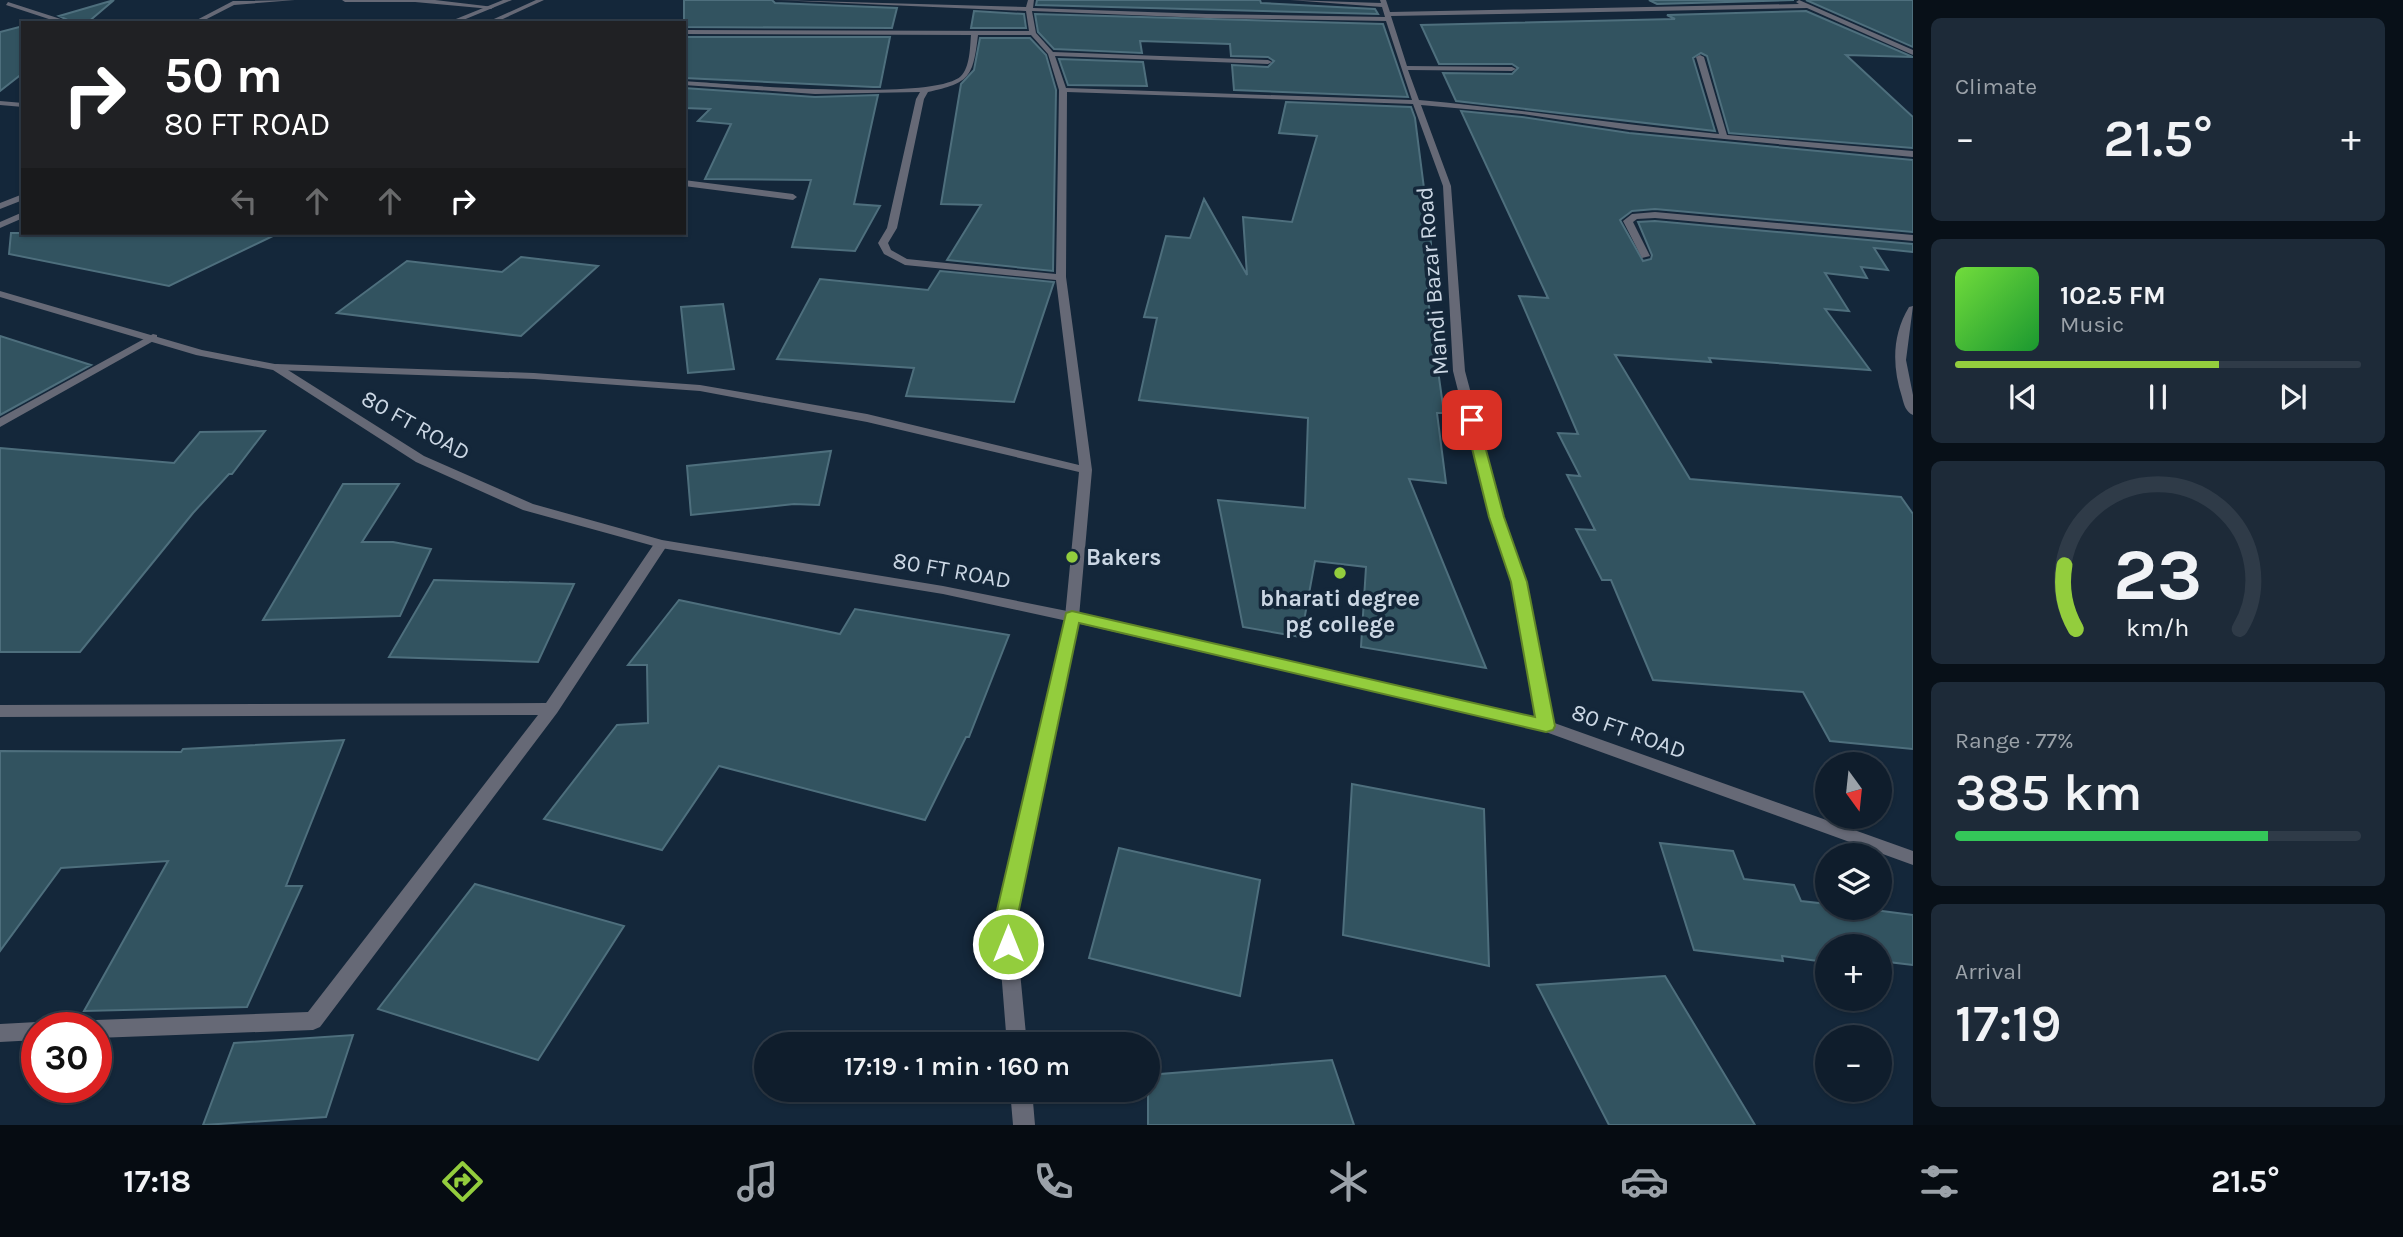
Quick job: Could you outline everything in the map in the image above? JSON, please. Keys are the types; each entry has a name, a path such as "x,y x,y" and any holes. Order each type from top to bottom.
{"street":[{"path":"0,8 18,0"},
{"path":"198,21 233,3 292,0"},
{"path":"345,0 415,0 491,7"},
{"path":"454,21 509,0"},
{"path":"493,21 541,0"},
{"path":"778,0 1386,9 1808,6"},
{"path":"1293,0 1386,9"},
{"path":"1795,0 1913,53"},
{"path":"8,4 62,21"},
{"path":"1016,1032 1006,919 1072,617 1086,470 1060,276 1063,90 1051,54 1033,33 1030,5"},
{"name":"Mandi Bazar Road","path":"1386,9 1404,68 1447,186 1459,371 1497,517 1519,582 1546,726"},
{"path":"686,32 1033,33"},
{"path":"686,83 815,92 925,90 958,84 966,76 970,67 975,32"},
{"path":"1903,47 1913,47"},
{"path":"1051,54 1268,62"},
{"path":"1700,57 1724,137"},
{"path":"1404,68 1512,69"},
{"path":"925,90 920,99 892,228 883,243 887,252 905,262 1060,276"},
{"path":"1063,90 1417,102 1485,108 1616,127 1913,154"},
{"path":"0,103 21,105"},
{"path":"686,183 793,197"},
{"path":"0,206 21,198"},
{"path":"1645,256 1629,227 1628,221 1635,216 1655,215 1913,238"},
{"path":"0,225 21,216"},
{"name":"80 FT ROAD","path":"0,294 200,353 276,367 421,459 528,507 661,544 943,590 1546,726 1913,858"},
{"path":"1913,309 1907,318 1898,361 1906,396 1913,411"},
{"path":"0,423 153,338"},
{"path":"276,367 534,376 700,388 867,418 1086,470"},
{"path":"112,1028 313,1021 551,709 661,544"},
{"path":"0,711 551,709"},
{"path":"0,1033 21,1032"},
{"path":"1022,1102 1024,1125"}],"building":[{"path":"114,0 89,21 70,21 59,16"},
{"path":"684,0 772,0 775,3 897,8 892,28 686,27"},
{"path":"1037,0 1260,0 1261,3 1375,9 1378,14 1036,5"},
{"path":"1649,0 1794,0 1657,4"},
{"path":"1806,0 1913,0 1913,47"},
{"path":"974,11 1024,14 1026,28 971,28"},
{"path":"1806,11 1913,57 1846,55 1913,117 1913,148 1729,133 1707,56 1701,53 1693,58 1715,131 1456,101 1443,73 1512,74 1518,68 1512,64 1439,64 1421,25 1675,19 1667,15"},
{"path":"1035,14 1383,24 1408,97 1234,90 1232,65 1268,67 1274,61 1268,57 1231,56 1230,44 1140,41 1142,53 1054,49 1038,32"},
{"path":"21,27 21,75 0,91 0,32"},
{"path":"686,37 890,37 880,87 686,78"},
{"path":"980,38 1030,38 1046,55 1056,90 1053,271 947,260 981,205 941,204 961,84 974,70"},
{"path":"1059,59 1143,62 1147,86 1068,85"},
{"path":"686,88 815,97 878,95 854,204 880,206 855,251 792,247 811,180 705,179 731,124 698,121 710,109 686,108"},
{"path":"1286,102 1411,107 1415,118 1431,243 1427,292 1444,413 1437,413 1446,483 1409,479 1486,668 1361,647 1366,567 1315,561 1301,637 1243,627 1218,500 1305,508 1308,418 1139,400 1157,318 1144,317 1166,236 1190,238 1204,199 1247,275 1243,217 1292,222 1317,136 1279,133"},
{"path":"1461,111 1629,133 1913,160 1913,232 1655,209 1632,211 1620,220 1643,261 1651,259 1652,255 1638,222 1655,221 1913,244 1913,252 1874,248 1888,270 1861,267 1867,278 1825,273 1849,311 1825,309 1870,370 1709,358 1711,362 1615,355 1690,479 1901,497 1913,514 1913,749 1830,741 1803,692 1653,680 1611,580 1602,580 1576,529 1595,530 1567,475 1580,476 1558,433 1578,434 1519,296 1548,298"},
{"path":"11,233 275,235 169,286 9,254"},
{"path":"521,257 598,266 521,336 337,313 407,261 502,272"},
{"path":"940,271 1054,282 1014,402 906,396 914,368 777,359 820,279 928,290"},
{"path":"723,304 734,369 688,373 681,307"},
{"path":"0,336 91,365 0,415"},
{"path":"265,431 232,474 229,474 193,513 80,652 0,652 0,448 174,463 200,432"},
{"path":"831,451 819,505 794,504 691,515 687,466"},
{"path":"343,484 399,484 362,542 393,542 431,549 400,616 263,620"},
{"path":"434,580 574,584 538,662 389,657"},
{"path":"679,600 840,634 855,609 1009,635 969,737 966,737 925,820 719,766 662,850 544,819 617,725 648,723 647,665 628,665"},
{"path":"344,740 286,886 302,886 247,1007 84,1011 168,861 61,868 0,951 0,751 181,752 183,749"},
{"path":"1352,784 1484,809 1489,966 1343,935"},
{"path":"1660,843 1733,851 1744,879 1794,885 1801,901 1815,903 1815,920 1892,920 1892,912 1913,915 1913,965 1892,962 1892,934 1815,934 1815,961 1782,956 1783,961 1694,950"},
{"path":"1119,848 1260,880 1240,996 1089,958"},
{"path":"475,884 624,926 538,1060 378,1009"},
{"path":"1665,976 1755,1125 1609,1125 1537,985"},
{"path":"353,1035 326,1117 203,1125 234,1043"},
{"path":"1332,1060 1354,1125 1148,1125 1148,1102 1160,1102 1160,1074"}],"place":[{"name":"Bakers","path":"1072,557"},
{"name":"bharati degree pg college","path":"1340,573"}],"route":[{"path":"1008,944 1006,919 1072,617 1546,726 1519,582 1497,517 1472,420"}]}
